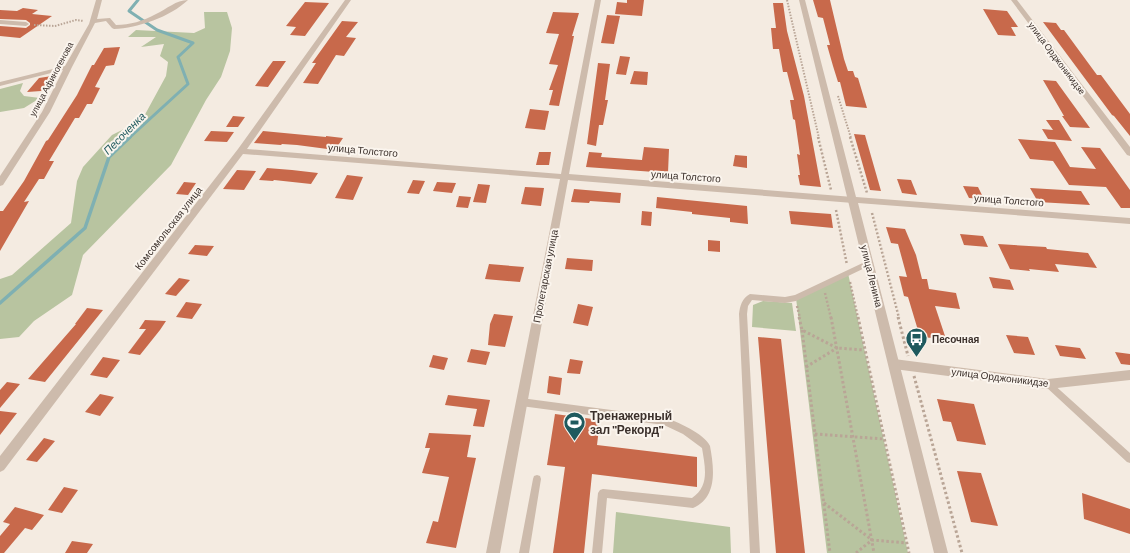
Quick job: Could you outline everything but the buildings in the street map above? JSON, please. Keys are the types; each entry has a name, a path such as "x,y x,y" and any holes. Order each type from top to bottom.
{"street":[{"name":"улица Афиногенова","path":"0,183 46,112 68,67 93,22 99,0"},
{"path":"93,22 108,19 114,27 126,27 147,22 185,0"},
{"name":"Комсомольская улица","path":"0,466 241,152 348,0"},
{"name":"Пролетарская улица","path":"493,553 598,0"},
{"name":"улица Ленина","path":"802,0 941,553"},
{"name":"улица Орджоникидзе","path":"1014,0 1130,153"},
{"path":"0,22 26,24"},
{"path":"0,84 68,67"},
{"name":"улица Толстого","path":"241,152 1130,221"},
{"name":"улица Орджоникидзе","path":"894,364 1048,384 1130,375"}],"lane":[{"path":"756,553 743,310 744,305 750,297 785,300 796,298 868,263"},
{"path":"1048,384 1130,459"},
{"path":"521,402 664,421 694,434 706,446 708,478 707,490 700,499 692,504 603,493 597,553"},
{"path":"524,553 537,479"}],"path":[{"path":"787,0 831,191"},
{"path":"26,24 55,26 76,20 93,22"},
{"path":"838,96 867,194"},
{"path":"836,210 864,350 909,553"},
{"path":"872,213 911,366 962,553"},
{"path":"824,284 874,553"},
{"path":"796,298 802,330 830,553"},
{"path":"802,330 837,348 864,350"},
{"path":"806,367 837,348"},
{"path":"815,434 884,439"},
{"path":"823,503 872,540 907,543"},
{"path":"856,553 872,540"}],"green space":[{"path":"204,12 227,12 232,28 230,51 221,77 206,100 171,165 83,255 72,295 34,321 19,337 0,339 0,279 12,275 71,223 77,181 83,167 112,135 142,120 166,76 168,62 160,56 164,44 141,47 156,37 128,37 136,30 194,33 205,28"},
{"path":"23,83 20,91 24,96 40,98 24,108 0,112 0,89"},
{"path":"848,273 908,553 827,553 796,298"},
{"path":"763,301 792,303 796,331 752,327 753,305"},
{"path":"616,512 730,527 731,553 613,553"}],"waterway":[{"name":"Песоченка","path":"129,138 188,84 178,57 193,43 157,30 129,11 138,0"},
{"name":"Песоченка","path":"0,303 85,228 109,157 130,137"}],"place":[{"name":"Песочная","path":"916,358"},
{"name":"Тренажерный зал \"Рекорд\"","path":"574,442"}]}
